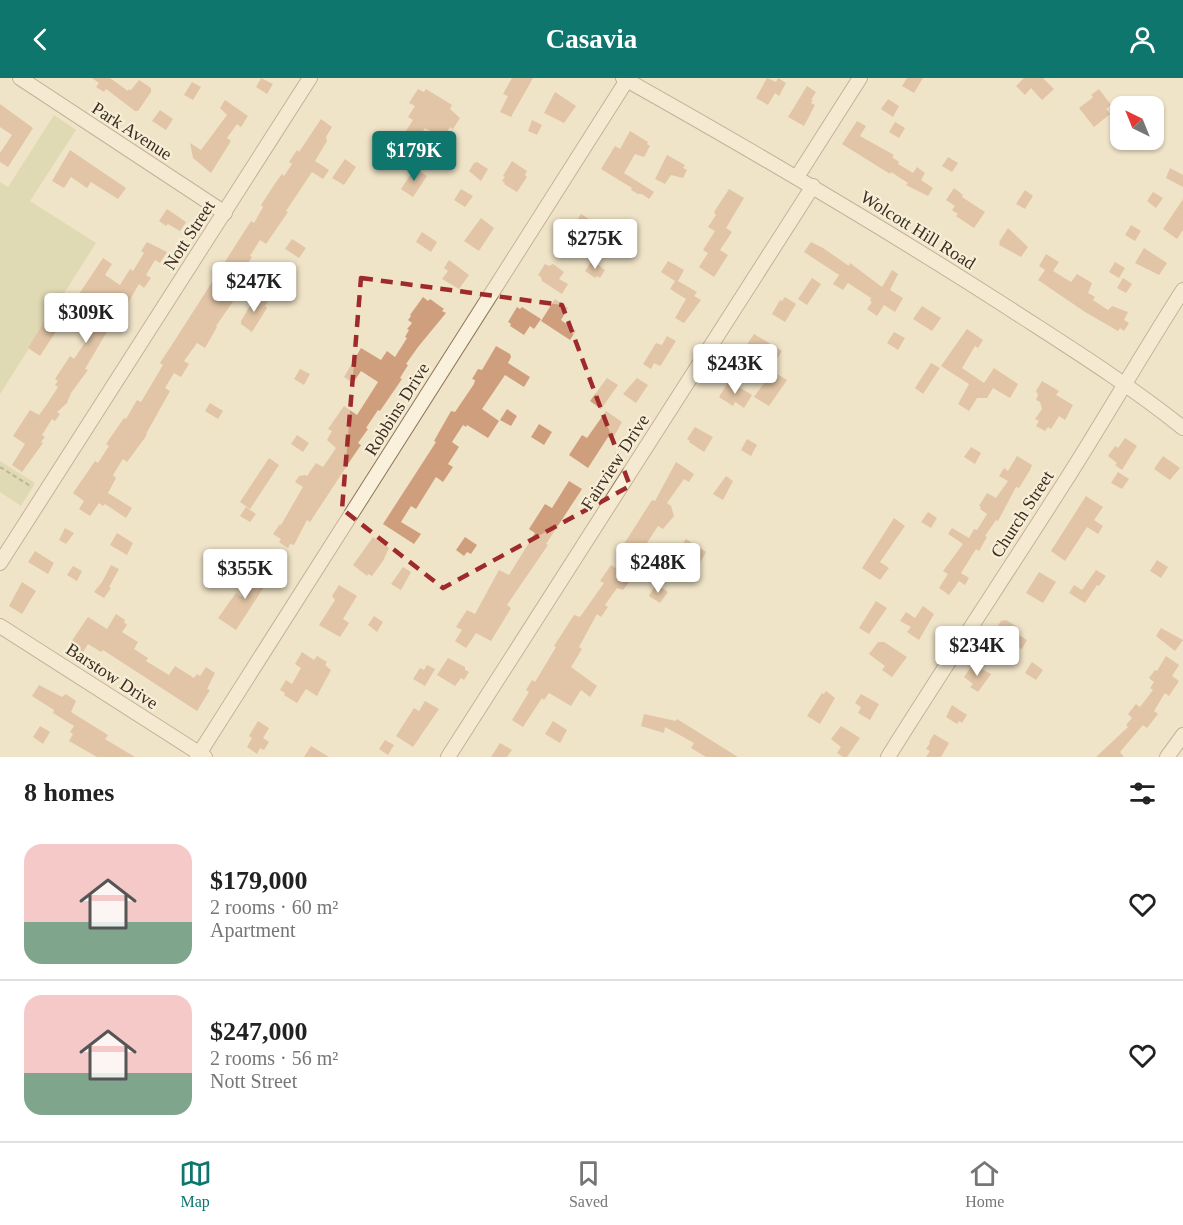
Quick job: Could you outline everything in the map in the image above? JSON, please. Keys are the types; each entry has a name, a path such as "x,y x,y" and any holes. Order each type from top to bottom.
{"street":[{"name":"Park Avenue","path":"20,78 225,213"},
{"name":"Nott Street","path":"0,564 310,78"},
{"path":"797,177 860,78"},
{"name":"Wolcott Hill Road","path":"625,79 813,186 964,279 1125,384 1183,428"},
{"name":"Robbins Drive","path":"200,756 625,79"},
{"name":"Fairview Drive","path":"448,757 813,186"},
{"name":"Church Street","path":"888,757 1065,481 1125,384 1137,360 1183,290"},
{"name":"Barstow Drive","path":"0,626 200,756"},
{"path":"1167,757 1181,742"}],"path":[{"path":"0,467 32,488"}],"highlighted area":[{"path":"361,278 562,305 630,486 443,588 342,509"}],"green space":[{"path":"54,115 76,130 30,201 96,243 0,394 0,182 8,187"},
{"path":"0,461 35,483 21,506 0,492"}],"building":[{"path":"92,78 110,78 128,91 139,80 151,88 151,92 138,111 135,111 106,89 104,92 96,87 99,83"},
{"path":"261,78 273,84 267,94 256,87"},
{"path":"512,78 533,78 511,117 500,112 508,96 503,94"},
{"path":"767,78 776,82 778,78 786,83 779,96 775,93 768,105 756,98"},
{"path":"907,78 923,78 914,93 902,86"},
{"path":"1024,78 1043,78 1054,89 1042,100 1031,88 1025,95 1016,86"},
{"path":"192,82 201,87 193,100 184,95"},
{"path":"807,86 816,92 811,100 813,100 811,103 815,105 804,126 788,117"},
{"path":"418,89 424,92 426,89 452,105 450,109 460,118 453,129 450,127 444,136 425,128 415,143 404,134 413,120 408,117 415,106 409,103"},
{"path":"1099,89 1110,104 1106,109 1110,114 1094,127 1079,108 1093,97 1091,95"},
{"path":"555,92 576,106 564,123 544,113"},
{"path":"888,99 899,106 893,117 881,109"},
{"path":"225,100 248,116 241,127 237,124 227,138 231,141 211,173 193,158 190,143 201,150 227,115 220,108"},
{"path":"0,104 33,128 8,167 0,162 0,153 12,135 0,127"},
{"path":"160,110 173,119 166,130 152,121"},
{"path":"321,119 332,127 315,161 329,170 323,179 312,172 266,244 260,240 241,273 245,276 231,298 234,300 216,326 205,348 197,343 184,361 189,364 181,377 174,373 165,388 170,391 147,435 127,462 123,459 113,475 116,478 108,493 132,508 126,518 105,504 103,506 99,503 90,516 79,509 84,501 73,493 95,461 98,463 109,446 106,444 124,418 126,419 137,400 141,402 163,365 160,363 251,221 254,223 263,207 261,205 276,182 282,174 284,176 292,164 289,162 297,150 299,152"},
{"path":"532,120 542,125 537,135 528,131"},
{"path":"857,121 866,126 860,136 894,155 892,157 899,162 898,164 913,173 917,167 925,173 921,180 933,188 928,196 906,185 908,183 891,172 890,174 842,144"},
{"path":"895,122 905,128 899,138 889,132"},
{"path":"630,131 648,142 650,146 644,157 635,154 624,173 654,192 649,199 631,190 632,188 601,169 615,146 620,149"},
{"path":"70,150 126,188 118,199 91,182 87,188 71,177 64,188 52,181"},
{"path":"667,155 685,165 683,168 687,170 683,178 671,175 665,184 655,179"},
{"path":"948,157 958,163 952,172 942,166"},
{"path":"345,159 356,167 344,185 332,178"},
{"path":"512,161 527,171 525,175 527,177 517,192 502,181"},
{"path":"477,162 488,169 481,181 469,171"},
{"path":"415,168 427,176 413,197 401,189"},
{"path":"1170,168 1183,175 1183,187 1166,178"},
{"path":"954,188 963,195 962,197 985,212 974,228 956,216 958,214 952,210 955,206 946,200"},
{"path":"461,189 473,196 465,207 454,200"},
{"path":"729,189 744,198 726,228 732,232 720,250 728,255 714,277 699,267 708,253 703,250 715,231 708,227 716,215 714,212"},
{"path":"1025,190 1033,196 1025,209 1016,204"},
{"path":"1153,192 1163,198 1156,208 1147,201"},
{"path":"1183,199 1183,230 1177,239 1163,229"},
{"path":"167,209 186,222 180,231 159,221"},
{"path":"581,214 595,223 587,235 595,242 589,251 568,235"},
{"path":"481,218 494,228 479,251 464,241"},
{"path":"1131,225 1141,231 1135,241 1125,235"},
{"path":"1008,228 1028,247 1021,257 999,245"},
{"path":"422,232 437,242 431,252 416,242"},
{"path":"292,239 306,248 299,258 285,249"},
{"path":"147,242 167,252 160,263 155,260 146,275 151,278 144,288 139,284 128,303 125,301 85,369 88,370 71,393 67,403 57,412 60,414 55,421 52,419 42,435 45,437 41,442 43,443 22,472 12,465 25,444 13,436 30,410 39,415 47,404 58,387 55,385 58,381 55,379 70,356 74,359 97,318 93,315 95,312 75,300 103,258 112,264 105,275 120,285 130,269 133,271 144,253 141,251"},
{"path":"811,242 849,266 850,263 882,287 892,270 898,274 890,290 903,298 895,312 884,305 877,316 867,309 872,302 871,298 848,283 843,290 833,284 839,275 804,252"},
{"path":"1144,248 1167,263 1159,275 1135,263"},
{"path":"1046,254 1059,262 1053,271 1071,282 1077,274 1092,283 1088,293 1095,297 1093,300 1108,310 1112,306 1128,312 1124,320 1129,323 1124,331 1120,328 1118,331 1085,312 1038,280 1045,270 1039,266"},
{"path":"449,260 469,275 459,289 442,279 448,271 444,268"},
{"path":"592,261 605,270 600,278 597,276 595,278 585,271"},
{"path":"668,261 684,270 678,281 697,292 694,296 701,300 684,323 675,318 686,299 670,289 675,281 661,272"},
{"path":"1115,262 1125,268 1119,278 1109,272"},
{"path":"545,264 549,266 553,264 564,272 559,279 568,284 562,294 542,281 538,275"},
{"path":"812,278 821,284 807,305 798,299"},
{"path":"1123,278 1132,284 1126,293 1117,288"},
{"path":"257,294 268,302 265,306 267,308 252,332 241,324 241,321"},
{"path":"423,297 428,301 430,299 446,313 406,364 408,365 400,378 402,379 366,428 368,429 358,443 361,445 310,522 307,520 294,545 290,544 288,548 279,542 281,539 273,534 281,525 303,487 295,482 299,476 307,476 316,463 323,467 336,448 327,440 332,431 328,429 344,406 357,415 378,382 361,371 353,383 344,377 361,348 381,360 387,351 395,357 407,338 405,337 409,330 407,329 412,323 408,320 410,315"},
{"path":"785,297 796,304 785,322 772,314 780,300 782,301"},
{"path":"555,299 568,308 561,320 576,331 570,340 541,321"},
{"path":"922,306 941,318 932,331 913,319"},
{"path":"517,307 520,309 522,307 541,319 534,329 530,326 524,335 510,326 508,322"},
{"path":"49,314 62,322 40,356 28,348"},
{"path":"967,329 983,340 978,348 975,346 962,368 984,383 994,368 1018,384 1010,398 993,388 987,398 977,398 969,411 958,404 969,384 941,366"},
{"path":"894,332 905,338 898,350 887,343"},
{"path":"754,334 782,351 773,365 746,346"},
{"path":"667,336 676,341 661,365 654,363 651,369 643,364 656,343 662,345"},
{"path":"496,346 510,354 508,363 530,377 524,387 505,375 482,409 499,421 488,438 467,425 466,427 463,425 452,442 459,447 448,464 453,467 443,482 436,477 416,509 411,506 401,522 421,534 414,544 383,524 436,442 434,441 451,411 455,412 474,384 475,380 472,379 478,369 482,370"},
{"path":"931,363 940,368 923,394 915,388"},
{"path":"300,369 310,374 304,385 294,379"},
{"path":"777,374 787,380 769,406 754,397 769,376 774,379"},
{"path":"607,378 618,385 601,409 590,401"},
{"path":"637,378 648,385 636,403 623,394"},
{"path":"729,381 752,395 744,408 735,402 733,406 719,397"},
{"path":"1042,381 1059,391 1056,395 1073,405 1065,420 1059,416 1051,429 1048,427 1045,431 1036,426 1039,421 1035,419 1042,409 1040,402 1036,400 1038,395 1036,391"},
{"path":"210,403 223,411 218,419 205,411"},
{"path":"507,409 517,416 511,426 500,420"},
{"path":"606,411 622,422 612,440 608,437 588,468 569,455 582,435 587,438"},
{"path":"539,424 552,432 544,445 531,437"},
{"path":"695,427 713,437 704,452 687,439"},
{"path":"297,435 309,443 303,452 291,444"},
{"path":"1125,438 1137,446 1122,470 1108,456"},
{"path":"747,439 757,445 751,456 741,450"},
{"path":"971,447 981,453 975,464 964,457"},
{"path":"1017,456 1032,465 1030,470 1019,488 1016,487 998,521 996,520 985,536 987,537 979,551 976,549 961,573 969,578 965,585 959,581 949,595 939,588 948,574 943,571 963,544 948,534 952,528 969,538 974,529 977,530 987,514 979,506 987,493 996,498 1008,481 999,476 1004,468 1008,471"},
{"path":"1163,456 1180,468 1170,480 1154,469"},
{"path":"269,458 279,465 250,509 240,502"},
{"path":"676,462 694,474 689,482 684,479 667,503 671,506 674,516 663,529 658,526 643,549 647,552 642,559 634,554 632,556 623,550 626,545 624,544 652,500 655,501"},
{"path":"1118,472 1129,479 1122,489 1111,483"},
{"path":"726,476 733,481 723,500 713,494"},
{"path":"569,481 582,489 546,544 548,545 507,605 511,608 491,641 476,633 466,648 455,641 462,630 456,627 467,610 475,614 499,570 509,575 535,533 529,529 545,504 552,508"},
{"path":"1086,496 1103,507 1094,520 1103,526 1098,534 1087,527 1065,561 1051,551"},
{"path":"246,507 256,514 250,522 240,516"},
{"path":"928,512 937,518 931,528 921,522"},
{"path":"894,518 905,526 880,562 889,568 880,580 862,568"},
{"path":"65,528 74,533 66,544 59,540"},
{"path":"117,533 133,543 127,555 110,545"},
{"path":"373,537 389,548 372,576 368,574 367,576 353,565"},
{"path":"465,537 477,545 471,554 467,552 464,556 456,550"},
{"path":"686,539 706,552 697,568 685,561 682,566 672,560"},
{"path":"35,551 54,563 48,574 28,562"},
{"path":"1157,560 1168,567 1161,578 1150,571"},
{"path":"111,565 119,569 104,598 94,592"},
{"path":"611,565 632,578 623,590 617,588 605,605 608,607 601,617 597,614 579,647 582,649 571,667 597,686 590,697 581,690 571,706 549,693 544,700 542,698 523,727 512,720 529,692 526,690 532,680 535,682 574,615 580,617 604,583 600,581"},
{"path":"73,566 82,571 77,581 67,575"},
{"path":"262,566 273,573 236,630 218,618 236,593 241,597"},
{"path":"403,567 411,572 401,590 391,584"},
{"path":"1096,570 1106,576 1085,603 1069,593 1074,585 1082,590"},
{"path":"1039,572 1056,582 1043,603 1026,593"},
{"path":"22,582 36,591 22,614 9,606"},
{"path":"656,584 668,592 660,603 649,596"},
{"path":"339,585 357,596 343,619 349,623 340,637 319,625 335,600 332,596"},
{"path":"876,601 887,608 869,634 859,628"},
{"path":"923,606 934,614 919,640 907,632 911,627 900,621 906,612 915,618"},
{"path":"116,614 125,620 127,625 122,632 138,642 134,649 148,658 146,661 169,675 175,666 194,678 197,674 200,676 206,667 215,673 207,689 210,690 197,711 103,650 101,652 88,644 82,654 69,645 88,617 107,629"},
{"path":"374,616 383,622 377,632 368,625"},
{"path":"1006,620 1016,626 1014,632 1027,640 1022,649 1019,648 1016,653 992,636 1001,621"},
{"path":"1161,628 1183,640 1175,651 1156,636"},
{"path":"878,642 884,642 907,657 892,677 882,670 885,666 869,654"},
{"path":"302,652 314,660 317,656 327,662 325,665 331,670 317,696 306,689 297,703 280,690 286,680 292,684 301,668 295,664"},
{"path":"1166,656 1179,665 1172,676 1179,681 1169,696 1165,693 1154,711 1158,714 1147,728 1143,725 1120,752 1124,757 1096,757 1128,727 1126,725 1132,718 1128,714 1136,704 1140,707 1153,690 1150,688 1154,682 1149,678 1155,670 1157,671"},
{"path":"448,658 465,667 465,670 469,672 464,680 461,678 455,686 437,675"},
{"path":"1032,662 1043,670 1036,680 1025,673"},
{"path":"973,664 991,674 978,692 970,687 973,684 964,677"},
{"path":"427,665 435,669 425,686 413,679 420,668 424,670"},
{"path":"39,685 62,697 66,694 76,701 71,712 108,735 105,739 135,757 97,757 69,741 73,734 70,732 74,726 32,696"},
{"path":"826,691 835,698 820,724 807,716 822,693"},
{"path":"861,694 879,704 870,720 858,713 861,707 855,703"},
{"path":"425,701 439,709 413,747 396,736 414,708 419,711"},
{"path":"952,705 967,715 962,723 959,721 957,724 946,717"},
{"path":"644,714 676,721 677,719 738,757 706,757 691,748 694,743 665,727 664,733 641,726"},
{"path":"258,721 269,728 263,738 269,742 264,750 260,748 257,754 247,747 252,738 249,736"},
{"path":"553,721 567,730 560,743 545,734"},
{"path":"40,726 50,732 43,744 33,737"},
{"path":"841,726 860,738 847,757 837,753 841,747 831,739"},
{"path":"934,734 949,743 941,757 926,757 930,751 926,749"},
{"path":"385,740 394,745 388,755 379,749"},
{"path":"500,743 512,750 507,757 491,757"},
{"path":"311,746 329,757 304,757"}]}
